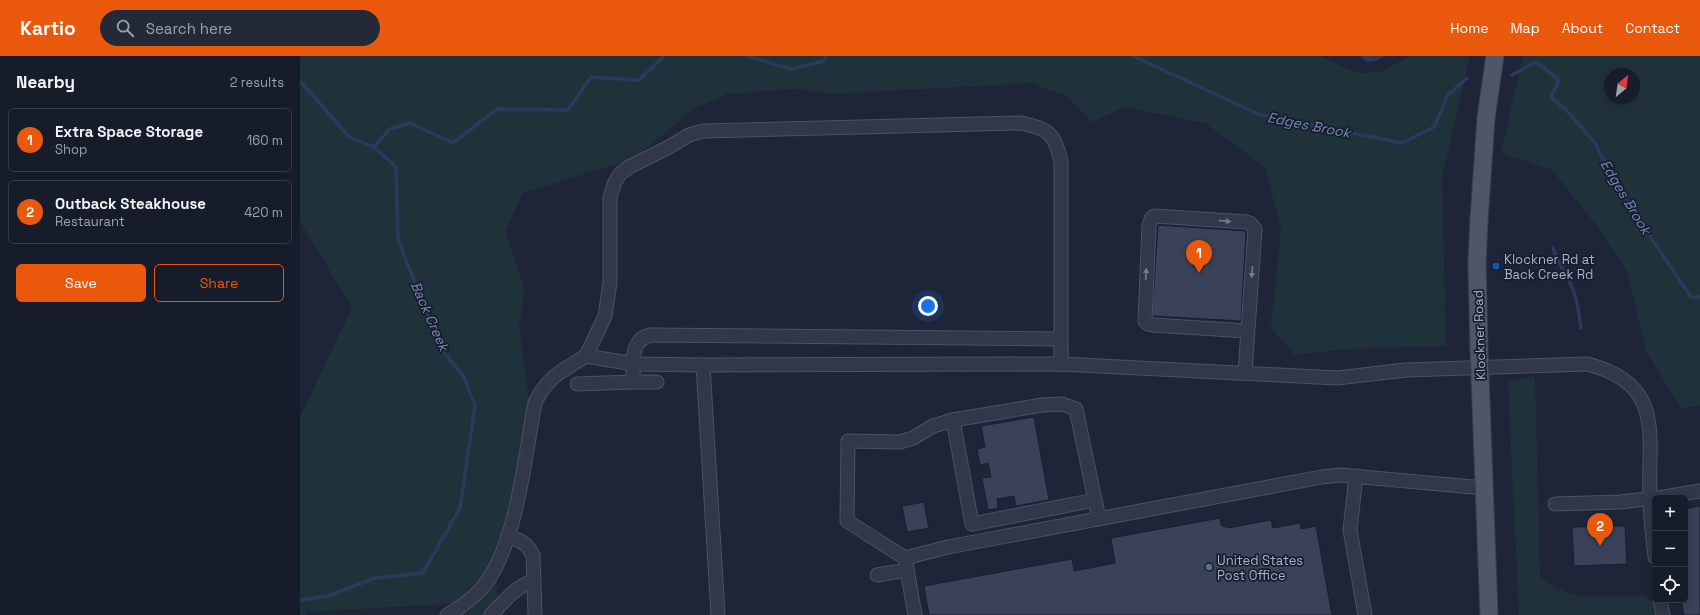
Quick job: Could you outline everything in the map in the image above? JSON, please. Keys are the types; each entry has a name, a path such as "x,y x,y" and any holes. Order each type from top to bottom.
{"main road":[{"name":"Klockner Road","path":"1489,615 1477,264 1486,118 1495,56"}],"lane":[{"path":"447,615 476,593 490,578 503,554 518,494 535,403 541,390 550,379 586,356 605,316 610,282 610,198 614,184 620,174 628,167 669,148 689,135 703,131 1021,123 1041,128 1051,136 1057,146 1061,161 1061,364"},
{"path":"1245,373 1255,234 1252,225 1247,222 1154,216 1151,219 1149,226 1144,312 1145,321 1148,324 1247,331"},
{"path":"633,382 634,348 643,336 650,334 1062,339"},
{"path":"586,356 634,364 1061,364 1338,378 1406,370 1587,364 1607,370 1619,376 1635,390 1646,406 1650,426 1654,495"},
{"path":"703,365 718,615"},
{"path":"577,384 657,382"},
{"path":"915,615 906,564 847,521 848,440 900,442 913,438 933,426 953,420 1042,405 1062,404 1076,409 1099,519"},
{"path":"953,420 972,524 1095,500"},
{"path":"877,575 948,548 1322,477 1340,475 1356,476 1484,488"},
{"path":"1356,476 1350,530 1365,615"},
{"path":"1677,495 1700,491"},
{"path":"1555,504 1652,499"},
{"path":"508,536 521,541 528,546 533,555 535,615"},
{"path":"491,615 517,588 523,584 534,581"},
{"path":"1661,603 1663,615"}],"shaded area":[{"path":"300,56 1321,56 1356,73 1382,72 1409,56 1470,56 1442,178 1446,346 1346,349 1295,355 1271,328 1281,229 1265,167 1205,123 1124,107 1093,122 1067,96 1031,83 829,94 796,89 727,94 694,109 633,159 523,193 505,232 525,291 519,326 532,422 497,564 497,615 460,615 459,603 307,612 306,615 300,615 300,417 352,308 300,221"},
{"path":"1523,56 1700,56 1700,405 1681,409 1646,351 1627,272 1597,226 1552,170 1501,153"},
{"path":"1535,376 1540,577 1563,591 1579,596 1645,596 1654,605 1655,615 1519,615 1508,382"}],"water":[{"path":"1360,56 1385,56 1369,62"}],"building":[{"path":"1158,225 1246,231 1241,321 1152,316"},
{"path":"1034,417 1049,500 1016,506 1014,496 997,499 998,508 988,510 982,478 991,477 988,463 980,465 977,449 985,447 981,426"},
{"path":"924,502 929,528 907,532 902,506"},
{"path":"1700,506 1700,615 1684,615 1682,603 1688,603 1688,508"},
{"name":"United States Post Office","path":"1220,518 1221,525 1228,528 1271,520 1273,528 1300,523 1301,529 1316,526 1332,615 929,615 924,586 1072,559 1074,571 1115,563 1111,538"},
{"path":"1625,526 1627,564 1574,566 1572,527"}],"waterway":[{"name":"Edges Brook","path":"374,147 390,129 410,123 453,143 497,109 568,110 591,77 639,80 664,56"},
{"name":"Edges Brook","path":"747,56 791,69 824,61 826,56"},
{"name":"Edges Brook","path":"1133,56 1258,114 1402,143 1434,127 1448,95 1467,78"},
{"name":"Edges Brook","path":"1512,75 1536,62 1559,80 1551,97 1568,112 1595,143 1622,195 1691,297 1700,297"},
{"name":"Back Creek","path":"300,81 349,137 374,147 396,167 398,240 442,350 464,377 475,406 460,508 423,573 375,578 328,596 300,600"},
{"path":"1553,248 1573,290 1578,306 1581,328"}],"place":[{"name":"Klockner Rd at Back Creek Rd","path":"1496,266"},
{"name":"Extra Space Storage","path":"1199,273"},
{"name":"Outback Steakhouse","path":"1600,546"},
{"name":"United States Post Office","path":"1209,567"}]}
